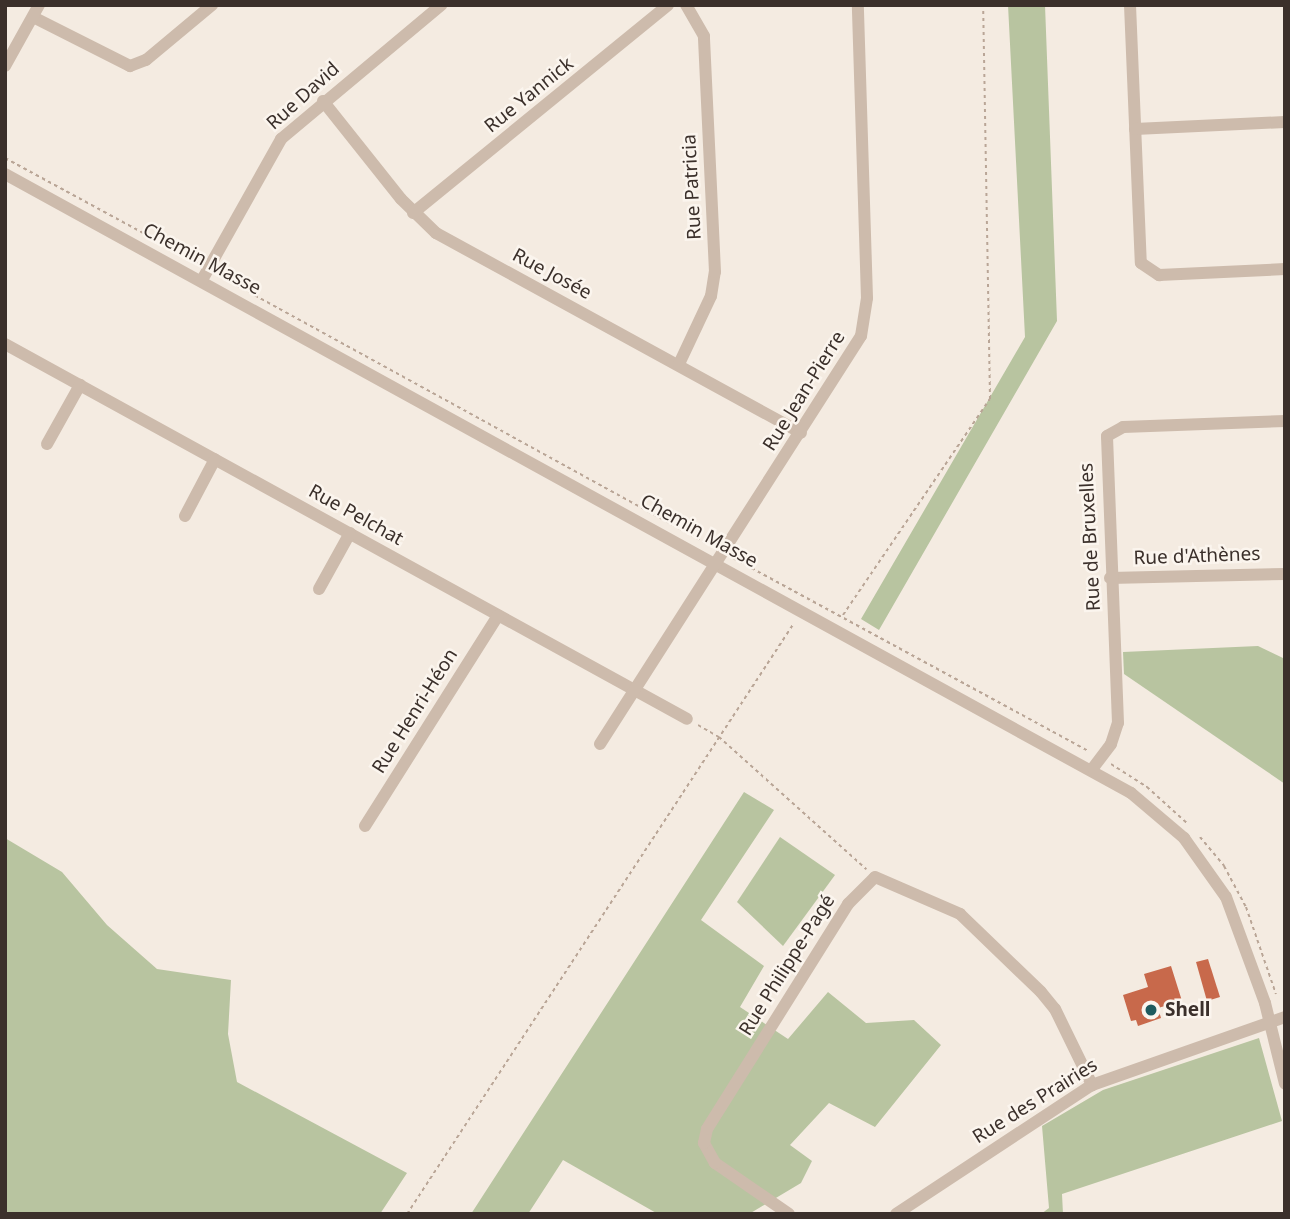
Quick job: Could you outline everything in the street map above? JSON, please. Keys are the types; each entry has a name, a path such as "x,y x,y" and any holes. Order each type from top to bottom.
{"street":[{"path":"5,66 36,11 130,66 146,60 212,5"},
{"name":"Rue David","path":"202,280 269,155 291,128 441,5"},
{"name":"Rue Yannick","path":"413,213 668,5"},
{"name":"Rue Patricia","path":"679,364 711,296 715,272 704,36 686,5"},
{"name":"Rue Jean-Pierre","path":"600,744 857,343 867,307 858,5"},
{"path":"1130,5 1138,251 1145,268 1159,275 1285,270"},
{"name":"Rue Josée","path":"323,101 413,213 444,238 801,433"},
{"path":"1135,129 1285,122"},
{"name":"Chemin Masse","path":"5,174 1093,768 1163,817 1207,866 1239,924 1285,1084"},
{"name":"Rue Pelchat","path":"5,344 687,719"},
{"path":"47,444 80,385"},
{"name":"Rue de Bruxelles","path":"1093,768 1111,744 1118,723 1104,444 1110,433 1123,427 1285,421"},
{"path":"185,516 215,459"},
{"path":"319,589 350,534"},
{"name":"Rue d'Athènes","path":"1111,578 1285,574"},
{"name":"Rue Henri-Héon","path":"365,826 498,617"},
{"path":"876,877 960,914 1055,1009 1092,1085"},
{"name":"Rue Philippe-Pagé","path":"789,1214 715,1163 704,1143 707,1129 848,904 876,877"},
{"name":"Rue des Prairies","path":"896,1214 1092,1085 1285,1017"}],"path":[{"path":"834,627 990,399 983,5"},
{"path":"407,1214 803,610"},
{"path":"687,719 719,737 876,877"}],"green space":[{"path":"1008,5 1045,5 1057,321 879,630 861,619 1025,337"},
{"path":"1258,646 1285,659 1285,784 1124,674 1123,652"},
{"path":"744,792 774,810 701,920 764,966 740,1007 788,1039 828,992 866,1023 914,1020 941,1045 875,1127 829,1103 790,1145 812,1161 801,1183 749,1214 658,1214 563,1160 528,1214 471,1214"},
{"path":"780,837 835,875 783,946 737,902"},
{"path":"5,838 62,872 107,925 157,969 231,980 228,1034 237,1082 407,1173 380,1214 5,1214"},
{"path":"1259,1038 1282,1121 1062,1194 1063,1214 1041,1214 1049,1208 1042,1126 1103,1090"}],"building":[{"path":"1208,959 1220,997 1207,1001 1196,962"},
{"path":"1171,966 1182,1001 1158,1008 1161,1018 1138,1026 1136,1020 1131,1021 1123,995 1148,987 1144,974"}],"place":[{"name":"Shell","path":"1151,1010"}]}
